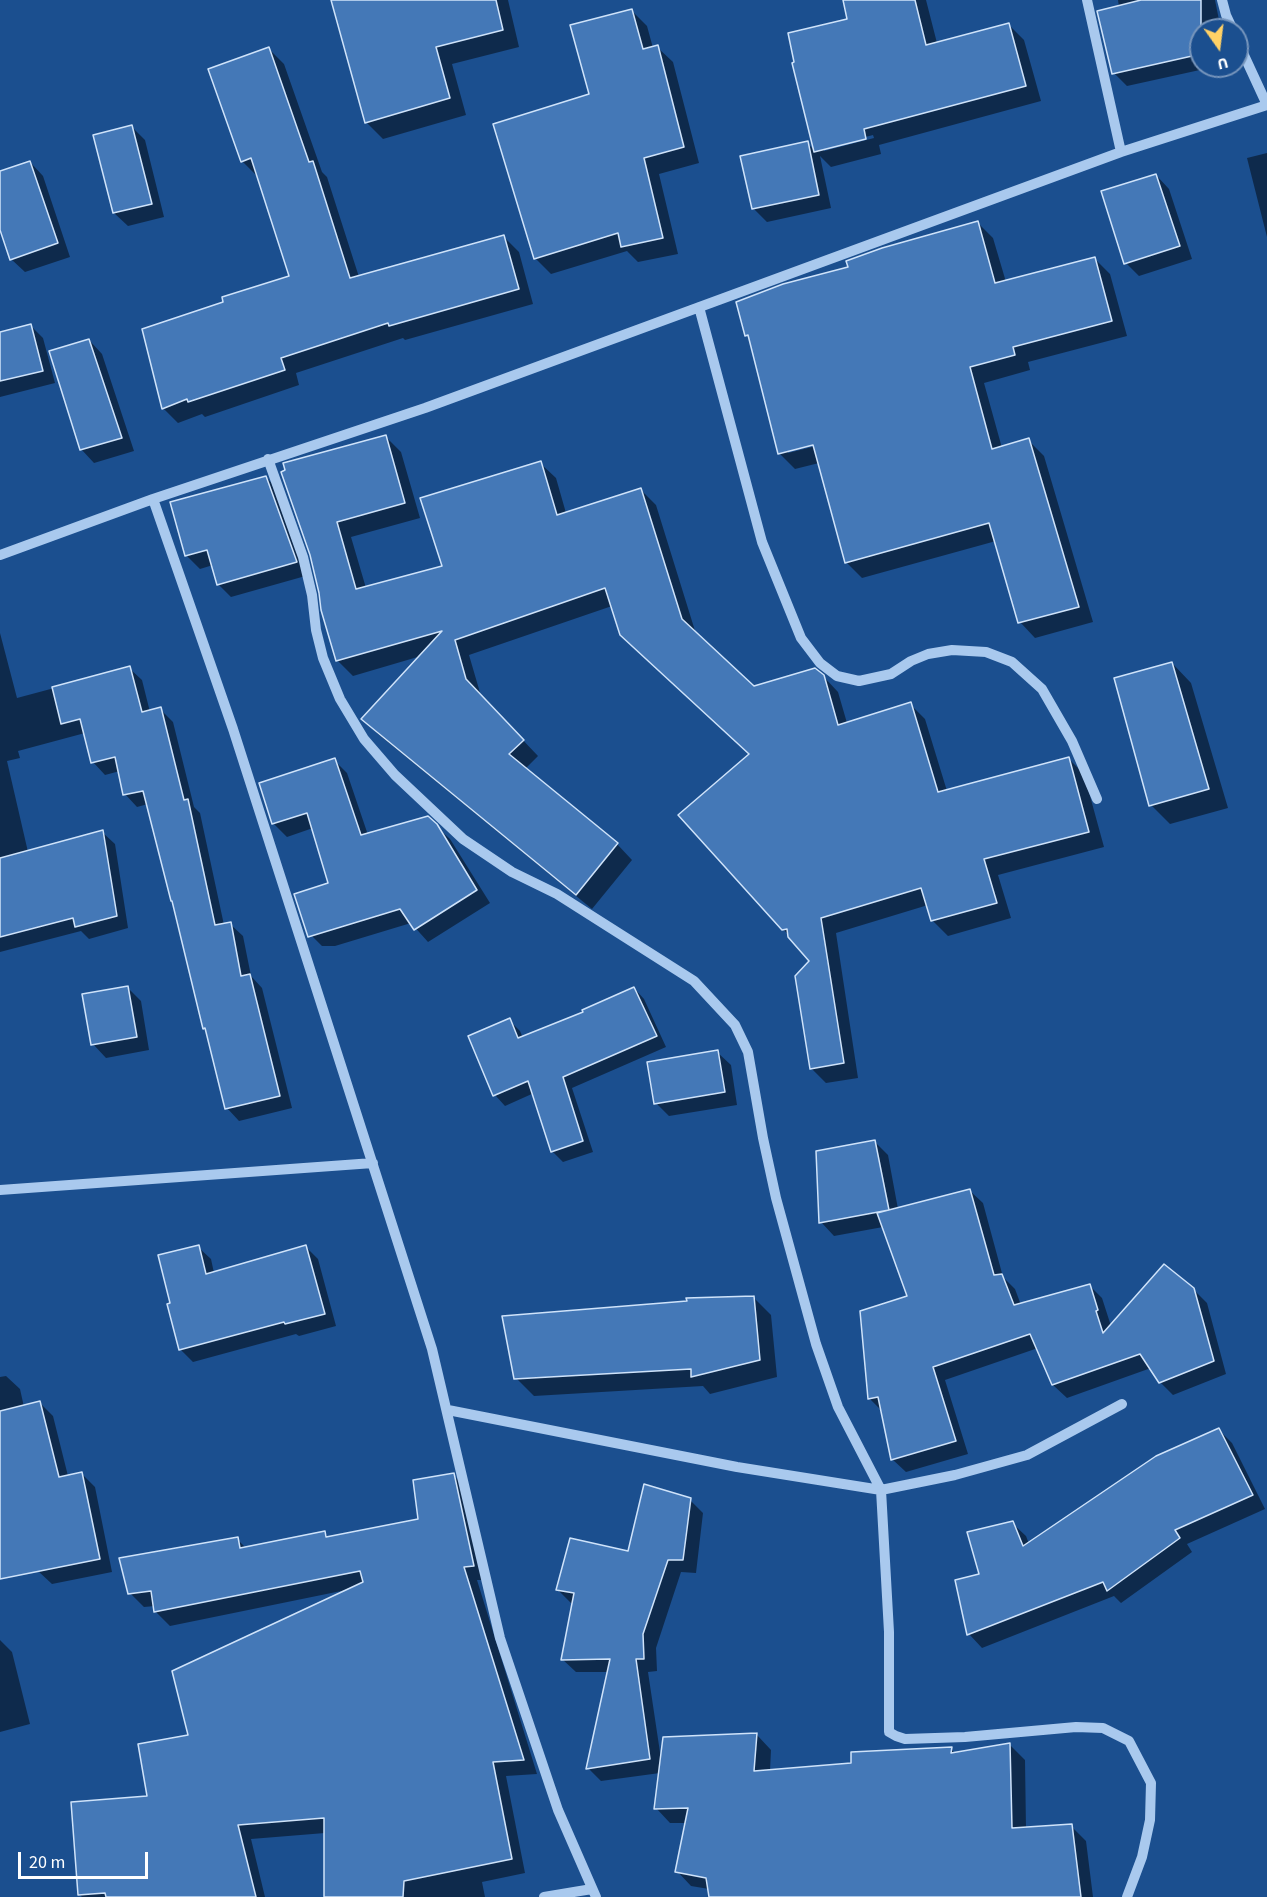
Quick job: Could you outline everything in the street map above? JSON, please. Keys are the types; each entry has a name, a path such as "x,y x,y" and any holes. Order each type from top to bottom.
{"street":[{"path":"1087,0 1121,152"},
{"path":"1222,0 1227,18"},
{"path":"0,555 268,459 425,408 1121,152 1267,105 1249,66"},
{"path":"699,307 762,542 801,638 820,663 837,676 860,681 891,674 911,661 928,654 952,650 986,652 1011,663 1042,689 1072,741 1097,799"},
{"path":"268,459 303,557 323,658 340,699 364,739 395,775 464,839 512,872 557,894 694,981 735,1025 748,1052 776,1198 816,1344 838,1407 881,1490 890,1632 889,1732 896,1736 915,1738 965,1737 1076,1727 1103,1728 1129,1741 1150,1783 1148,1829 1142,1857 1127,1897"},
{"path":"153,499 233,729 432,1349 500,1638 558,1810 594,1893 544,1897"},
{"path":"0,1190 373,1163"},
{"path":"447,1410 738,1467 881,1490 955,1475 1027,1455 1122,1404"}],"building":[{"path":"331,0 496,0 503,30 436,47 450,98 365,123"},
{"path":"843,0 915,0 926,45 1009,23 1026,86 864,129 866,139 814,152 792,63 794,62 788,33 847,19"},
{"path":"1141,0 1201,0 1201,18 1189,18 1189,57 1112,74 1097,11"},
{"path":"632,9 643,49 658,45 684,147 644,158 663,238 621,247 618,233 534,259 493,124 589,94 570,25"},
{"path":"269,47 309,162 313,161 350,278 504,235 519,289 389,326 388,323 281,358 285,370 188,402 187,399 162,409 142,329 223,302 222,297 289,276 251,158 241,162 208,69"},
{"path":"132,125 152,204 113,213 93,135"},
{"path":"808,141 819,195 752,209 740,156"},
{"path":"30,161 58,243 10,260 0,230 0,171"},
{"path":"1156,174 1180,246 1124,264 1101,191"},
{"path":"978,221 995,283 1095,257 1112,321 1013,347 1015,355 970,367 992,449 1029,438 1079,607 1018,623 989,523 845,563 813,445 778,454 748,335 745,336 736,302 783,284 848,267 846,261 882,248"},
{"path":"31,324 43,371 0,381 0,332"},
{"path":"89,339 122,438 80,450 49,351"},
{"path":"386,435 405,503 337,522 356,589 442,566 420,498 541,461 557,515 641,488 682,619 754,686 815,668 824,675 838,725 911,702 938,792 1069,757 1089,832 984,859 997,903 931,921 921,888 821,918 844,1063 810,1069 795,976 809,961 788,937 787,929 782,930 678,815 749,754 620,635 605,588 455,640 466,679 524,740 509,754 618,843 576,895 361,719 442,631 336,661 321,610 310,555 281,472 285,470 283,463"},
{"path":"266,476 297,562 217,585 207,550 185,556 170,502"},
{"path":"1172,662 1209,789 1149,806 1114,678"},
{"path":"130,666 142,712 161,707 184,800 188,799 215,925 231,922 241,976 250,974 280,1096 225,1109 143,791 123,795 115,757 91,763 80,719 61,724 52,687"},
{"path":"335,758 361,835 428,816 437,824 477,890 414,930 400,909 308,937 294,894 328,883 307,813 272,824 259,783"},
{"path":"103,830 117,916 75,927 73,918 0,937 0,858"},
{"path":"128,986 137,1037 91,1045 82,994"},
{"path":"634,987 657,1036 563,1077 583,1141 551,1152 528,1081 493,1096 468,1036 510,1018 518,1038 583,1012 582,1010"},
{"path":"718,1050 725,1092 654,1104 647,1062"},
{"path":"875,1140 889,1210 819,1223 816,1151"},
{"path":"970,1189 994,1275 1002,1274 1014,1305 1090,1284 1103,1333 1164,1264 1194,1288 1214,1361 1159,1383 1140,1354 1052,1385 1030,1334 933,1367 956,1441 891,1460 878,1397 868,1399 860,1311 907,1296 877,1213"},
{"path":"199,1245 206,1274 306,1245 325,1314 285,1324 284,1322 179,1350 158,1255"},
{"path":"754,1296 760,1360 691,1377 691,1369 514,1379 502,1316 687,1301 686,1298"},
{"path":"40,1401 59,1477 82,1472 100,1559 0,1579 0,1411"},
{"path":"1219,1428 1253,1495 1175,1530 1180,1538 1107,1591 1103,1582 967,1635 955,1580 979,1574 967,1532 1013,1521 1023,1546 1156,1456"},
{"path":"454,1473 474,1566 464,1567 524,1760 493,1762 512,1859 404,1881 403,1897 324,1897 324,1818 238,1825 256,1897 106,1897 105,1893 78,1895 71,1802 147,1796 138,1744 188,1735 172,1671 363,1582 360,1571 154,1612 151,1591 128,1594 119,1558 238,1537 240,1548 325,1531 326,1537 418,1519 413,1480"},
{"path":"644,1484 691,1498 683,1560 668,1560 643,1634 644,1659 636,1659 650,1759 586,1769 610,1659 561,1660 574,1593 556,1590 570,1538 628,1551"},
{"path":"757,1733 754,1771 851,1763 851,1752 952,1747 951,1753 1010,1743 1012,1828 1072,1824 1081,1897 709,1897 706,1878 675,1872 688,1808 654,1809 663,1737"}]}
